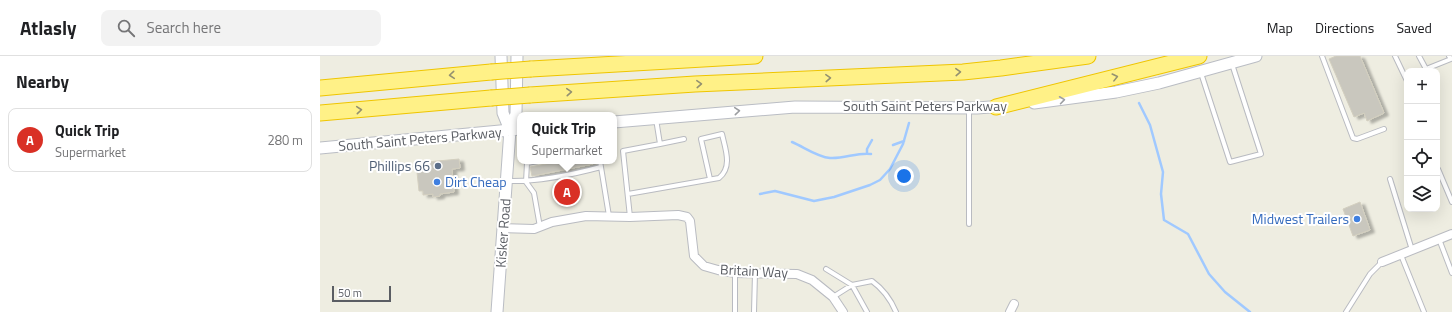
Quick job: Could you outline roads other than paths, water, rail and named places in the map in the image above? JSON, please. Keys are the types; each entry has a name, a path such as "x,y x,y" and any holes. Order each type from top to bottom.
{"highway":[{"path":"320,88 531,69 755,56"},
{"path":"320,113 490,98 680,85 963,72 1088,56"},
{"path":"996,107 1199,56"},
{"path":"320,82 364,83"}],"main road":[{"name":"Kisker Road","path":"501,56 503,113 515,130"},
{"name":"Kisker Road","path":"497,312 504,228 506,181 515,130 517,56"},
{"name":"South Saint Peters Parkway","path":"617,122 795,107 996,107 1116,92 1160,83 1256,56"},
{"name":"South Saint Peters Parkway","path":"320,148 515,130"}],"street":[{"name":"Britain Way","path":"630,217 678,215 687,217 690,221 694,256 704,266 718,270 735,272 797,274 812,280 833,297 843,312"},
{"path":"504,228 534,229 552,222 586,216 630,217"},
{"path":"1382,262 1452,234"},
{"path":"1010,312 1014,304"}],"lane":[{"path":"1322,56 1354,138 1358,139 1384,129"},
{"path":"1395,56 1404,75"},
{"path":"1420,56 1426,69 1450,57"},
{"path":"1200,72 1230,162 1261,154 1232,63"},
{"path":"969,108 969,224"},
{"path":"656,118 660,144"},
{"path":"628,194 710,180 721,176 724,173 728,163 722,134 701,139 710,180"},
{"path":"630,217 623,151 684,139"},
{"path":"527,164 526,182 534,193 540,227"},
{"path":"600,164 609,216"},
{"path":"506,181 526,182 601,167"},
{"path":"1440,174 1452,202"},
{"path":"1390,179 1412,250"},
{"path":"1439,239 1452,273"},
{"path":"1401,254 1424,312"},
{"path":"1346,312 1370,274 1382,262"},
{"path":"826,269 852,285 867,312"},
{"path":"735,272 735,312"},
{"path":"754,312 755,273"},
{"path":"833,297 852,285 872,281 880,287 896,312"}],"waterway":[{"path":"1139,103 1150,125 1163,172 1161,194 1164,220 1188,234 1209,274 1225,292 1250,312"},
{"path":"760,194 775,191 814,201 834,197 870,185 880,180 890,169 903,144 909,123"},
{"path":"867,153 867,149 872,140"},
{"path":"893,145 904,141"},
{"path":"792,142 815,154 830,158 871,154"}],"place":[{"name":"Phillips 66","path":"438,166"},
{"name":"Dirt Cheap","path":"437,182"},
{"name":"Quick Trip","path":"567,192"},
{"name":"Midwest Trailers","path":"1357,219"}]}
